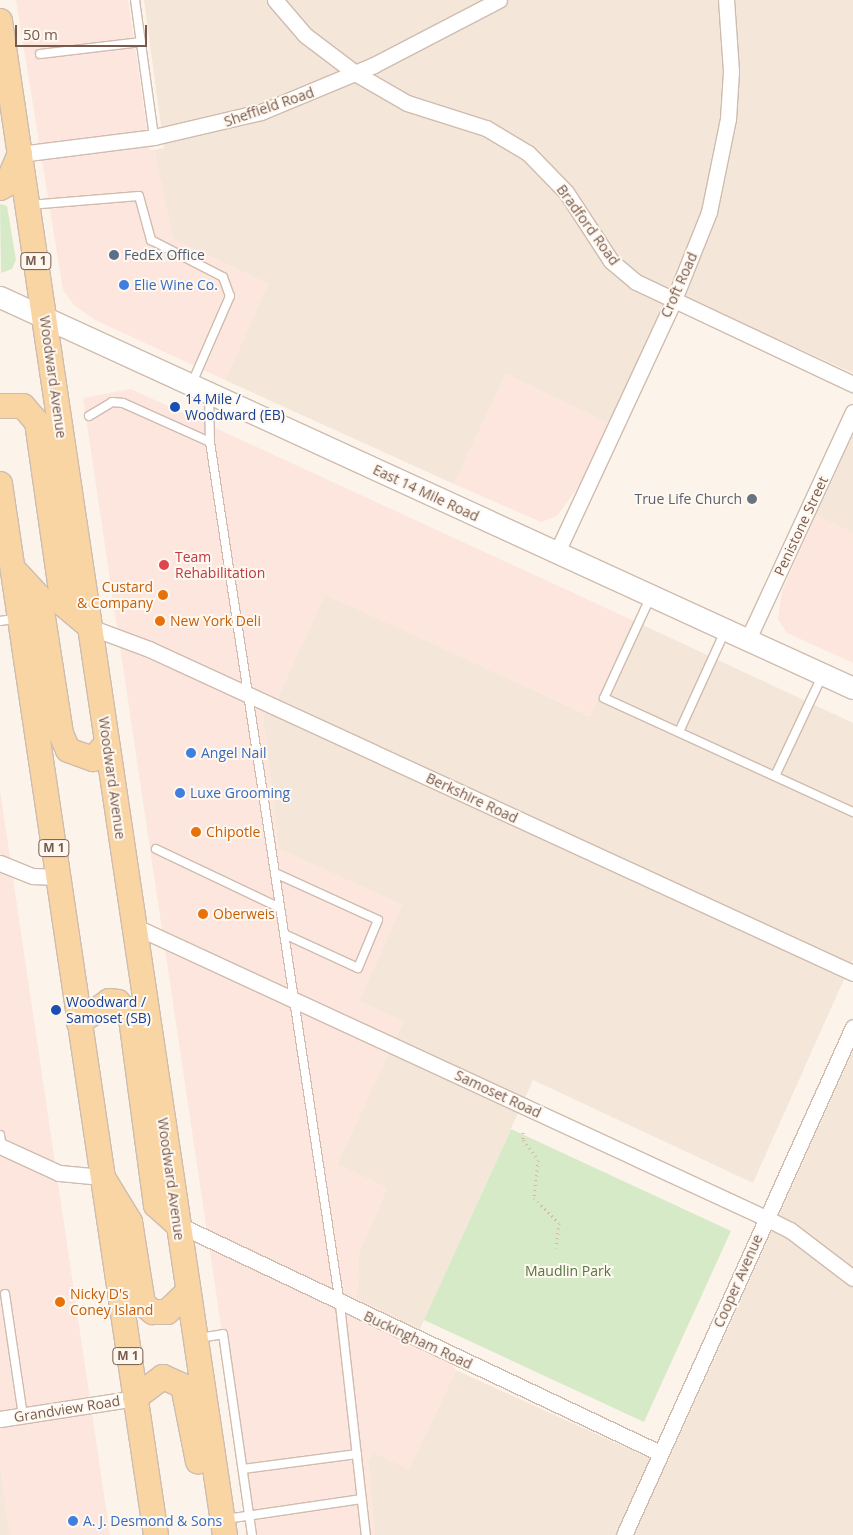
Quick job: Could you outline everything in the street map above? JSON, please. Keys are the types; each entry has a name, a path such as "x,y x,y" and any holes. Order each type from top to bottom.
{"main road":[{"name":"Woodward Avenue","path":"0,21 222,1530"},
{"path":"0,188 7,184 20,154"},
{"name":"East 14 Mile Road","path":"0,297 853,688"},
{"path":"0,406 23,406 37,422 63,604 90,627"},
{"name":"M 1","path":"0,484 10,619 59,877 79,1024 156,1535"},
{"path":"7,572 40,598 61,734 68,750 84,760 93,759 107,743"},
{"path":"79,1024 109,1001 118,1002 131,1018 156,1205 177,1224"},
{"path":"103,1177 130,1222 143,1304 153,1312 167,1312 188,1292"},
{"path":"135,1398 163,1377 183,1386 210,1524 222,1530"}],"street":[{"name":"Bradford Road","path":"275,0 305,35 355,74 407,102 486,128 528,153 566,192 611,261 636,282 673,302 853,384"},
{"name":"Sheffield Road","path":"20,154 154,137 261,112 355,74 498,0"},
{"name":"Croft Road","path":"557,552 673,302 702,231 721,168 731,71 726,0"},
{"name":"Penistone Street","path":"748,639 853,412"},
{"name":"Berkshire Road","path":"90,627 248,695 853,973"},
{"path":"0,863 33,876 59,877"},
{"name":"Samoset Road","path":"134,926 766,1218 802,1239 853,1278"},
{"name":"Cooper Avenue","path":"624,1535 853,1027"},
{"path":"1,1143 59,1173 103,1177"},
{"name":"Buckingham Road","path":"177,1224 340,1304 660,1453"},
{"name":"Grandview Road","path":"0,1419 135,1398"}],"lane":[{"path":"135,0 154,137"},
{"path":"40,54 141,42"},
{"path":"27,205 139,196 154,244 223,277 230,296 200,390 210,442 340,1304 366,1535"},
{"path":"89,416 112,402 123,403 210,442"},
{"path":"651,596 604,698 853,812"},
{"path":"679,732 726,629"},
{"path":"776,776 823,674"},
{"path":"156,849 280,908"},
{"path":"275,873 378,920 358,968 284,934"},
{"path":"4,1294 24,1416"},
{"path":"195,1339 223,1334 252,1535"},
{"path":"243,1469 357,1454"},
{"path":"222,1530 250,1516 362,1499"}],"path":[{"path":"523,1132 523,1140 538,1160 534,1198 560,1223 556,1248"}],"shaded area":[{"path":"16,0 128,0 150,150 154,150 173,239 268,284 225,380 95,320 74,305 63,290"},
{"path":"144,0 853,0 853,373 671,291 608,423 506,374 454,484 225,380 268,284 173,239 154,150 164,148"},
{"path":"506,374 608,423 581,483 557,516 541,522 454,484"},
{"path":"131,389 632,620 591,716 325,595 278,697 263,716 279,849 402,905 359,1001 403,1022 337,1164 387,1188 359,1253 357,1299 420,1329 456,1370 409,1469 373,1452 368,1462 375,1535 252,1535 83,398"},
{"path":"853,435 853,533 816,515"},
{"path":"816,515 853,533 853,663 787,633 778,619 782,591"},
{"path":"325,594 590,716 632,620 853,723 853,959 753,1183 533,1080 420,1329 357,1299 359,1253 387,1188 337,1164 403,1022 359,1001 402,905 279,849 263,716 278,697"},
{"path":"0,790 110,1535 10,1535 0,1464"},
{"path":"853,1051 853,1535 375,1535 368,1462 373,1452 409,1469 456,1370 666,1466"},
{"path":"0,1464 10,1535 0,1535"}],"green space":[{"path":"0,204 7,206 16,260 12,269 1,273"},
{"name":"Maudlin Park","path":"511,1129 731,1231 644,1422 424,1320"}],"place":[{"name":"FedEx Office","path":"114,255"},
{"name":"Elie Wine Co.","path":"124,285"},
{"name":"14 Mile / Woodward (EB)","path":"175,407"},
{"name":"True Life Church","path":"752,499"},
{"name":"Team Rehabilitation","path":"164,565"},
{"name":"Custard & Company","path":"163,595"},
{"name":"New York Deli","path":"160,621"},
{"name":"Angel Nail","path":"191,753"},
{"name":"Luxe Grooming","path":"180,793"},
{"name":"Chipotle","path":"196,832"},
{"name":"Oberweis","path":"203,914"},
{"name":"Woodward / Samoset (SB)","path":"56,1010"},
{"name":"Nicky D's Coney Island","path":"60,1302"},
{"name":"A. J. Desmond & Sons","path":"73,1521"}]}
